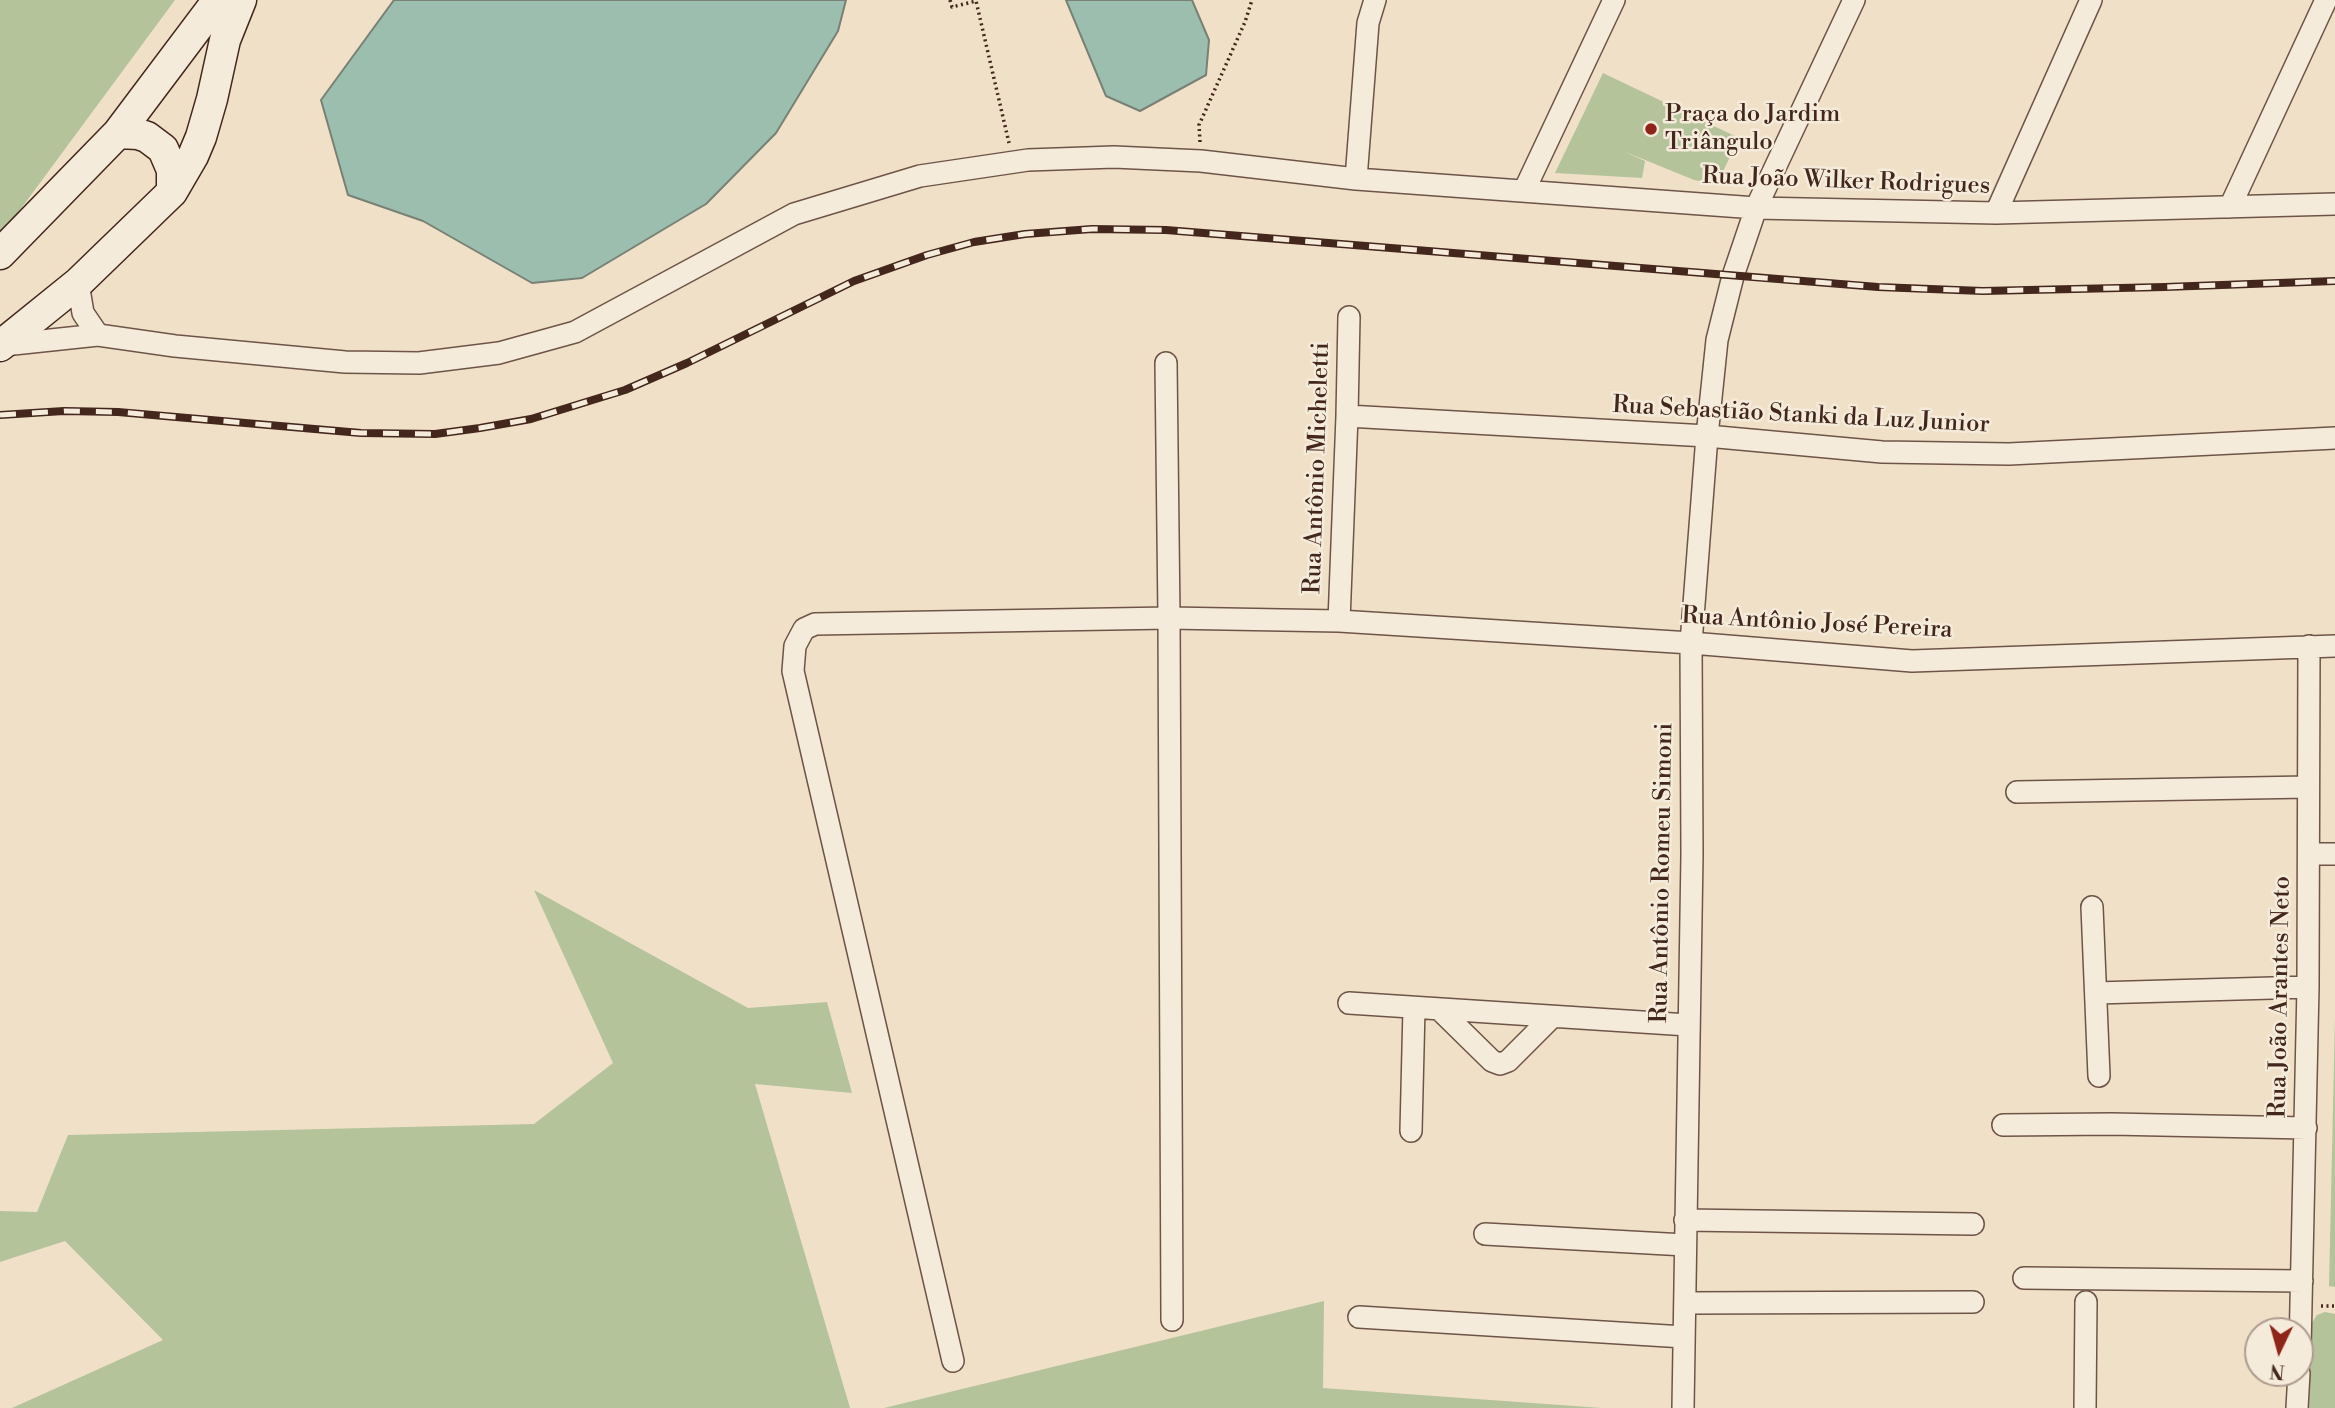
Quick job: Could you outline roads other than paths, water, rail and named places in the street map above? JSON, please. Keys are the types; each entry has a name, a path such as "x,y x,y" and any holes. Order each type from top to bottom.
{"street":[{"path":"0,254 118,133 218,0"},
{"path":"1,345 78,283 172,192 201,137 225,40 241,0"},
{"path":"1356,179 1368,23 1375,0"},
{"path":"1524,191 1614,0"},
{"name":"Rua Antônio Romeu Simoni","path":"1683,1408 1692,855 1691,643 1717,340 1733,275 1756,208 1854,0"},
{"path":"1996,213 2091,0"},
{"path":"2230,207 2326,0"},
{"path":"118,133 147,137 163,149 172,170 172,192"},
{"name":"Rua João Wilker Rodrigues","path":"1,345 98,335 176,346 345,362 419,363 499,353 575,332 794,214 920,176 1028,159 1114,157 1201,161 1356,179 1756,208 1996,213 2335,204"},
{"path":"78,283 83,313 98,335"},
{"name":"Rua Antônio Micheletti","path":"1339,621 1349,317"},
{"path":"1166,363 1172,1320"},
{"name":"Rua Sebastião Stanki da Luz Junior","path":"1347,416 1707,436 1882,452 1996,454 2335,438"},
{"name":"Rua Antônio José Pereira","path":"953,1361 793,671 795,646 804,629 815,624 1169,618 1339,621 1691,643 1912,661 2335,646"},
{"name":"Rua João Arantes Neto","path":"2301,1317 2308,987 2309,646"},
{"path":"2017,792 2308,787"},
{"path":"2309,854 2335,854"},
{"path":"2092,907 2099,1076"},
{"path":"2096,993 2308,987"},
{"path":"1349,1003 1688,1025"},
{"path":"1410,1131 1414,1008"},
{"path":"1440,1010 1492,1061 1500,1064 1508,1061 1552,1017"},
{"path":"2003,1125 2306,1128"},
{"path":"1685,1220 1973,1224"},
{"path":"1485,1234 1685,1245"},
{"path":"2024,1278 2302,1281"},
{"path":"1686,1303 1973,1302"},
{"path":"2085,1408 2086,1302"},
{"path":"1359,1317 1685,1337"},
{"path":"2297,1408 2298,1387"}],"railway":[{"path":"0,415 64,411 118,412 361,433 435,434 480,428 531,419 625,390 687,363 854,281 927,255 974,242 1025,234 1092,229 1166,230 1878,287 1983,291 2335,281"}],"place":[{"name":"Praça do Jardim Triângulo","path":"1651,129"}]}
